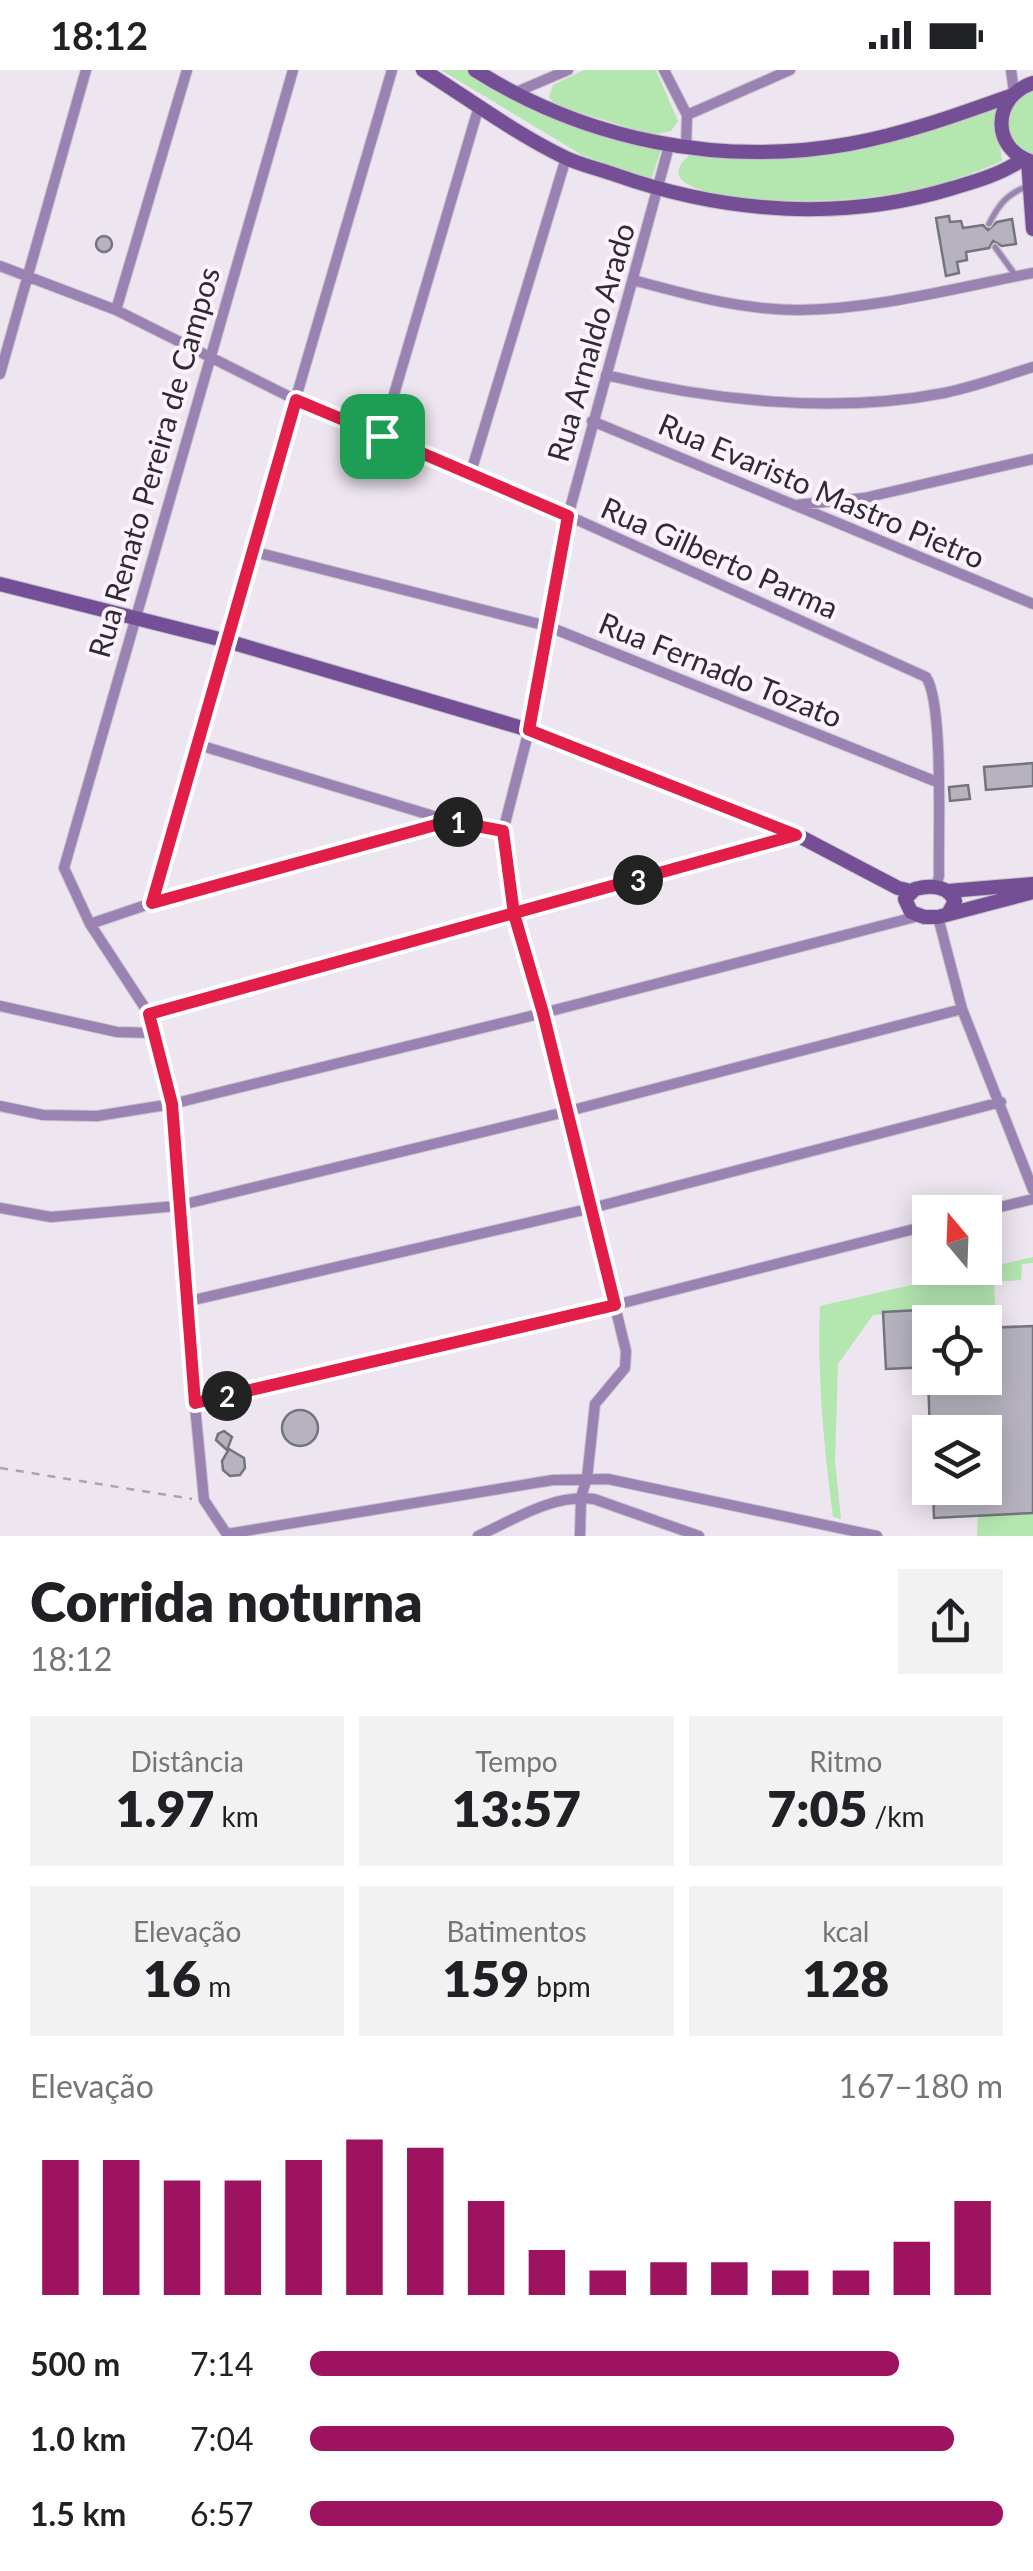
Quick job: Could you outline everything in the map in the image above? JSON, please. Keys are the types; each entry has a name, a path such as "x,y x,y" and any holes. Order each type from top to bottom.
{"street":[{"path":"0,374 86,70"},
{"path":"116,310 187,70"},
{"name":"Rua Renato Pereira de Campos","path":"90,924 64,868 293,70"},
{"path":"152,903 392,70"},
{"path":"422,70 566,158 658,190 730,205 809,210 870,206 932,195 1028,160"},
{"path":"475,70 513,94 591,126 670,146 776,151 844,144 925,126 1018,82"},
{"path":"513,94 568,70"},
{"path":"664,70 687,115 686,148"},
{"path":"687,115 790,70"},
{"path":"1018,82 1002,109 1000,124 1011,150 1028,160"},
{"path":"382,436 480,106"},
{"name":"Rua Arnaldo Arado","path":"580,1536 581,1498 587,1478 594,1404 625,1368 626,1351 543,1013 514,914 503,831 529,730 568,516 670,146"},
{"path":"471,472 566,158"},
{"path":"1028,160 1033,229"},
{"name":"Rua Gilberto Parma","path":"0,266 116,310 296,400 471,472 926,677 934,688 937,715 937,782"},
{"path":"633,280 715,302 798,310 906,298 1033,272"},
{"path":"606,375 692,394 838,404 943,393 1033,368"},
{"name":"Rua Evaristo Mastro Pietro","path":"592,422 1033,604"},
{"path":"796,505 864,498 1033,458"},
{"name":"Rua Fernado Tozato","path":"251,551 547,626 937,782"},
{"path":"0,584 226,641 529,730 796,835 905,891 941,885 1033,888"},
{"path":"199,746 450,821 503,831"},
{"path":"937,782 941,885 955,901 942,917"},
{"path":"450,821 152,903 90,924 149,1014 172,1104 204,1500 227,1535 553,1480 608,1478 877,1536"},
{"path":"149,1014 796,835"},
{"path":"0,1106 42,1114 96,1116 172,1104 543,1013 911,916 942,917 1033,888"},
{"path":"905,891 905,904 911,916"},
{"path":"942,917 962,1010 1033,1190"},
{"path":"0,1006 117,1032 154,1033"},
{"path":"0,1208 51,1218 178,1206 962,1010"},
{"path":"185,1302 592,1208 1001,1102"},
{"path":"1002,1207 1033,1199"},
{"path":"195,1403 615,1305 912,1230"},
{"path":"478,1536 558,1500 581,1498 594,1499 699,1536"}],"lane":[{"path":"989,224 999,204 1011,192 1028,186"},
{"path":"995,247 1016,276"}],"path":[{"path":"0,1468 204,1500"}],"green space":[{"path":"441,70 465,70 528,108 589,131 661,150 651,180 582,155"},
{"path":"584,70 656,70 678,121 671,131 653,135 555,105 549,97 553,85"},
{"path":"1033,88 1033,156 1023,153 1007,133 1008,107"},
{"path":"996,104 1002,161 912,190 830,200 747,198 698,189 682,180 679,169 691,154 804,155"},
{"path":"1033,1257 1033,1263 1022,1264 1021,1280 1002,1281 1002,1264"},
{"path":"912,1285 994,1285 995,1305 912,1305 912,1312 873,1315 838,1364 835,1462 841,1519 833,1517 822,1411 820,1306"},
{"path":"1033,1513 1033,1536 977,1536 978,1516"}],"building":[{"path":"949,216 950,222 961,221 963,228 983,225 988,230 997,222 1012,219 1016,244 1002,246 993,241 989,248 966,252 967,260 957,262 959,273 946,276 936,218"},
{"path":"104,236 112,244 104,252 96,244"},
{"path":"1033,763 1033,786 986,790 984,767"},
{"path":"968,785 970,799 950,801 949,787"},
{"path":"912,1310 912,1368 886,1369 883,1312"},
{"path":"1033,1326 1033,1513 934,1518 934,1505 1002,1505 1002,1415 929,1415 929,1395 1002,1395 1002,1327"},
{"path":"300,1410 313,1415 318,1428 313,1441 300,1446 287,1441 282,1428 287,1415"},
{"path":"224,1431 232,1437 227,1450 216,1440"},
{"path":"229,1449 244,1458 245,1468 240,1475 230,1476 223,1470 222,1461"}],"route":[{"path":"382,436 296,400 152,903 450,821 503,831 514,914 543,1013 615,1305 195,1403 172,1104 149,1014 514,914 796,835 529,730 568,516 382,436"}]}
